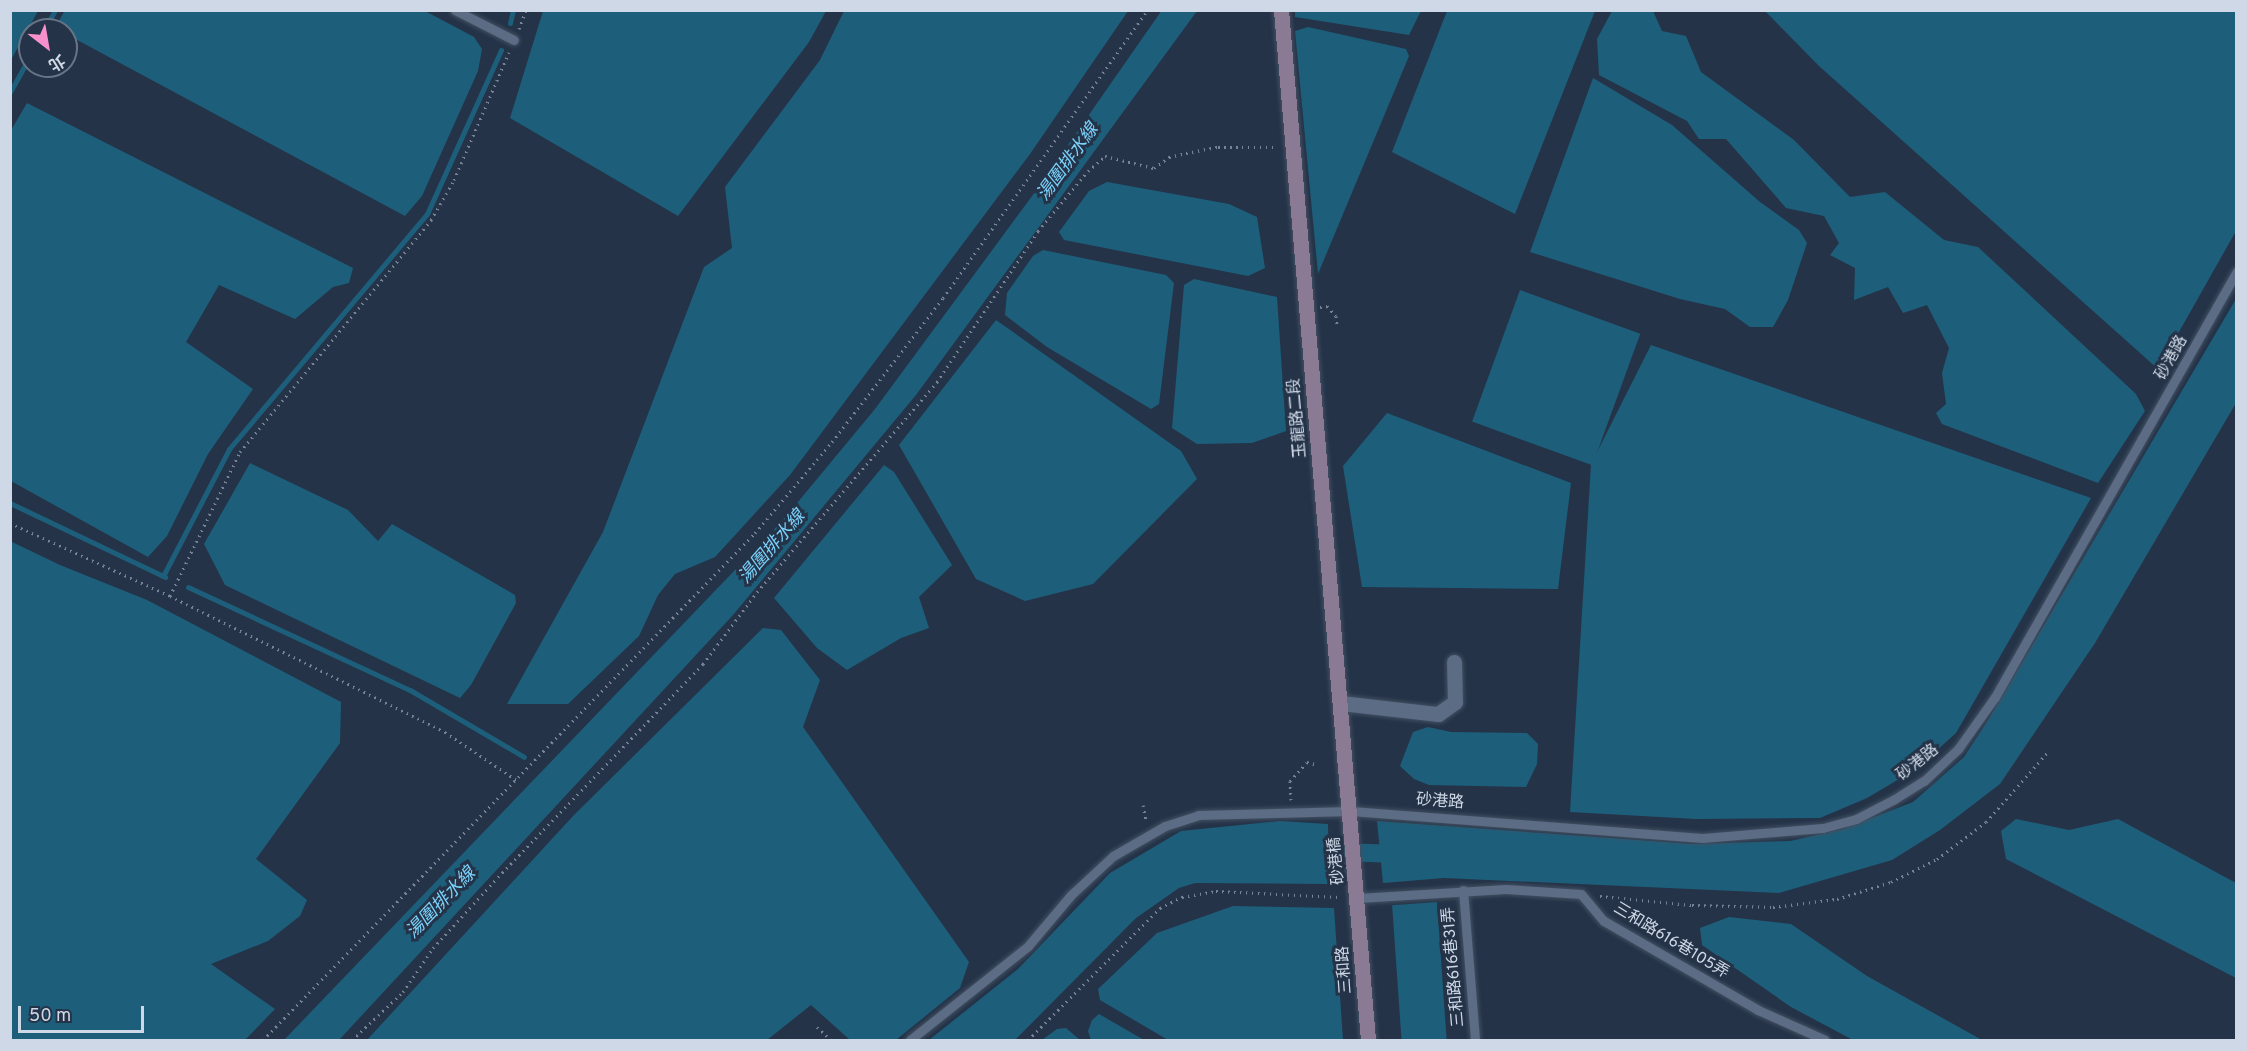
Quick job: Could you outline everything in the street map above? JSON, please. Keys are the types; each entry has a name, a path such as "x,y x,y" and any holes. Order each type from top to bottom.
{"main road":[{"name":"玉龍路二段","path":"1281,10 1351,817"},
{"name":"砂港橋","path":"1351,817 1358,898"},
{"name":"三和路","path":"1358,898 1368,1041"}],"street":[{"path":"1341,703 1438,714 1455,702 1454,662"}],"lane":[{"path":"455,10 514,40"},
{"name":"砂港路","path":"910,1041 1028,946 1071,895 1113,856 1150,835 1198,815 1291,811 1351,817 1702,838 1823,828 1856,819 1914,788 1958,749 1995,697 2236,272"},
{"path":"1358,898 1463,890 1581,894"},
{"name":"三和路616巷31弄","path":"1463,890 1475,1041"},
{"name":"三和路616巷105弄","path":"1581,894 1604,921 1758,1010 1825,1041"}],"path":[{"path":"170,596 240,452 431,220 467,152 526,10"},
{"path":"263,1041 716,575 832,442 943,298 1149,10"},
{"path":"352,1041 403,992 433,948 498,878 703,664 758,592 937,382 1038,231 1088,171 1105,156 1154,168 1169,157 1218,147 1292,147"},
{"path":"1307,316 1316,307 1327,306 1336,316 1336,326"},
{"path":"10,523 170,596 445,732 518,781"},
{"path":"1581,894 1692,905 1773,907 1837,898 1891,882 1937,859 1986,822 2048,752"},
{"path":"1291,811 1290,782 1307,762 1315,764"},
{"path":"1143,805 1150,835"},
{"path":"1028,1041 1160,908 1182,897 1216,891 1358,898"},
{"path":"817,1027 831,1041"}],"water":[{"path":"65,10 425,11 474,37 482,49 478,71 422,196 405,216 78,40 78,18 61,18"},
{"path":"543,10 826,11 809,42 678,216 510,118"},
{"name":"湯圍排水線","path":"1162,10 1197,11 916,395 733,615 339,1040 284,1040 783,520 875,409 1038,188"},
{"path":"1295,10 1421,11 1409,35 1295,17"},
{"path":"10,11 38,11 34,18 18,18 18,47 11,60"},
{"path":"844,11 1128,11 1030,154 790,475 715,557 675,574 658,595 639,636 568,704 507,704 603,532 704,267 732,248 725,187 820,60"},
{"path":"1447,11 1595,11 1515,214 1392,152"},
{"path":"1612,11 1653,11 1662,31 1686,36 1701,72 1794,140 1850,197 1885,192 1944,240 1978,247 2136,394 2145,411 2098,483 1942,424 1936,413 1946,404 1942,373 1949,348 1927,305 1903,313 1888,287 1854,300 1855,268 1830,255 1839,243 1824,216 1786,208 1726,139 1699,139 1687,121 1599,75 1597,39"},
{"path":"1765,11 2236,11 2236,231 2158,369 1819,66"},
{"path":"1308,27 1406,49 1409,56 1318,274 1295,31"},
{"path":"1593,78 1672,125 1760,202 1799,230 1807,243 1788,300 1773,327 1750,327 1725,309 1680,299 1530,252"},
{"path":"27,103 353,268 349,283 333,287 295,319 219,285 186,342 253,389 208,454 167,536 148,557 11,481 10,132"},
{"path":"1107,182 1229,204 1257,217 1265,268 1248,276 1064,240 1059,232 1089,191"},
{"path":"1043,250 1166,275 1174,283 1159,404 1151,409 1047,347 1005,315 1007,293 1033,256"},
{"path":"1194,279 1277,297 1286,431 1252,443 1197,444 1172,428 1184,285"},
{"path":"1520,290 1640,334 1592,465 1472,422"},
{"path":"2236,299 2236,403 2095,643 2000,784 1940,830 1892,860 1779,893 1444,878 1383,883 1377,821 1693,844 1790,841 1843,829 1913,802 1964,757 1988,720"},
{"path":"996,320 1181,451 1197,479 1093,584 1025,601 976,579 899,445"},
{"path":"1651,345 2091,498 1956,733 1916,769 1867,798 1820,818 1696,819 1570,812 1591,464"},
{"path":"1387,413 1571,483 1558,589 1362,587 1343,466"},
{"path":"250,463 348,510 378,541 392,524 515,595 516,603 471,685 460,698 225,585 204,544"},
{"path":"884,465 894,472 952,565 919,597 929,628 901,638 847,670 817,648 774,598"},
{"path":"10,541 60,565 147,600 341,702 340,743 256,859 307,900 300,916 268,941 211,964 275,1009 245,1040 11,1040"},
{"path":"763,628 781,630 820,680 803,727 969,962 960,988 896,1040 850,1040 811,1005 767,1040 367,1040 573,816"},
{"path":"1428,727 1451,732 1527,733 1538,744 1537,764 1526,787 1429,785 1414,779 1400,766 1413,732"},
{"path":"2016,819 2069,830 2118,819 2236,883 2236,978 2006,859 2001,831"},
{"path":"1280,821 1328,824 1329,884 1195,883 1179,888 1136,918 1015,1040 929,1040 1018,969 1110,873 1181,831"},
{"path":"1437,902 1447,1040 1402,1040 1392,905"},
{"path":"1233,906 1334,908 1343,1040 1168,1040 1100,1000 1098,989 1157,933"},
{"path":"1729,917 1791,924 1867,976 1982,1040 1853,1040 1791,1007 1702,945 1700,928"},
{"path":"1099,1014 1144,1040 1091,1040 1088,1031 1092,1020"},
{"path":"1066,1028 1080,1040 1042,1040 1057,1029"}],"waterway":[{"path":"51,18 55,10"},
{"path":"510,23 513,10"},
{"path":"163,576 229,449 427,214 501,50"},
{"path":"10,92 18,78"},
{"path":"10,503 165,577"},
{"path":"188,587 410,690 524,757"},
{"path":"1306,851 1401,854"}]}
